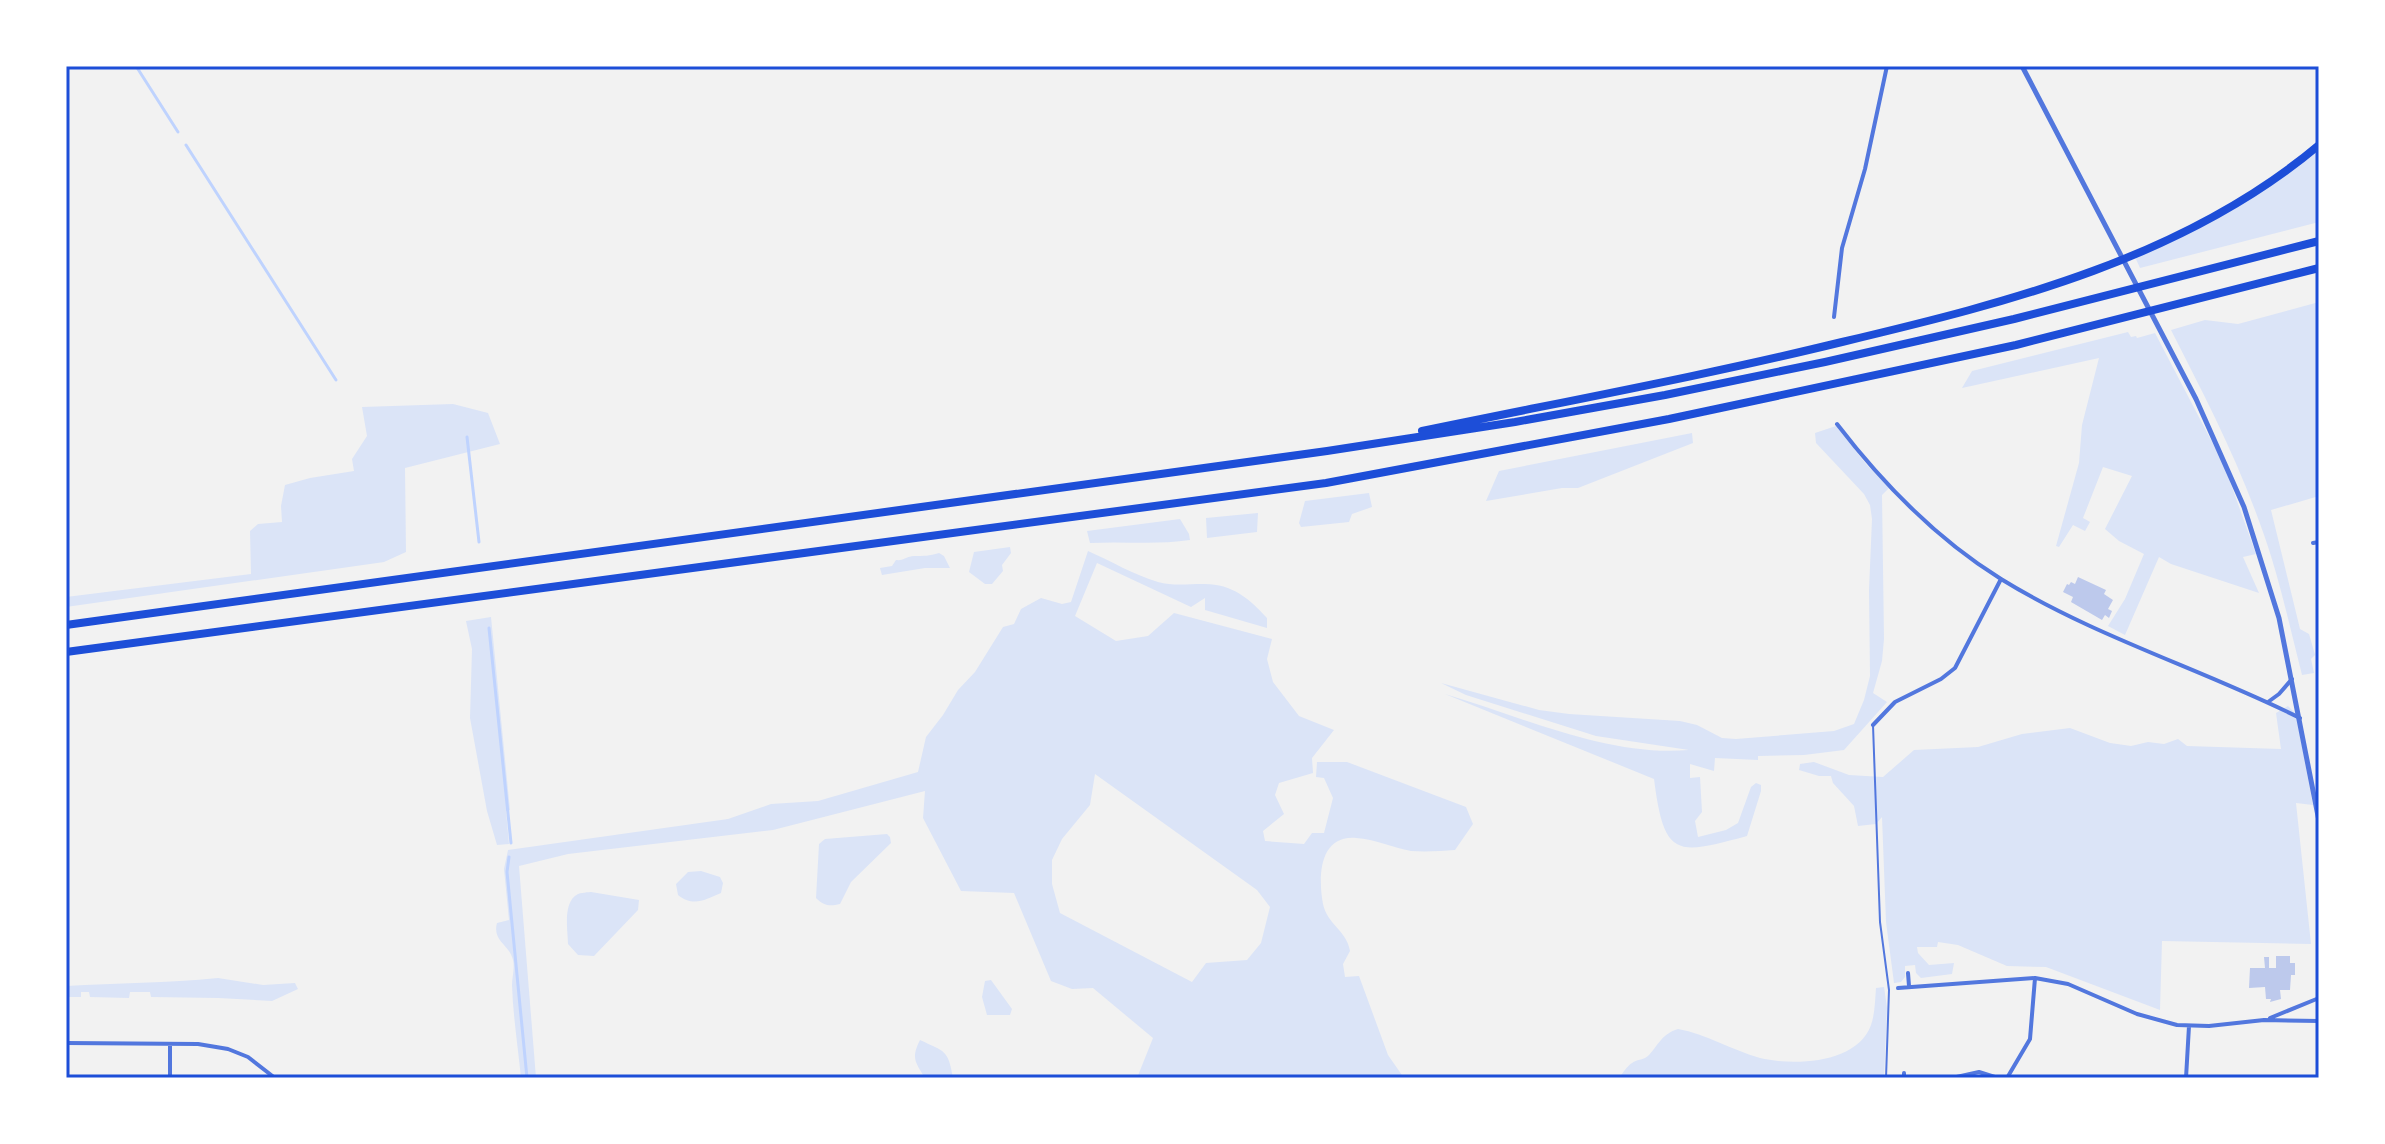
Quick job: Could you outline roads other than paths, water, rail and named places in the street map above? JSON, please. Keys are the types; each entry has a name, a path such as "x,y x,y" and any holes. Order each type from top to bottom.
{"highway":[{"path":"1327,451 1820,348 1949,316 2064,282 2152,248 2201,224 2273,180 2319,145"},
{"path":"66,624 1327,451 1515,422 1825,362 2014,319 2319,241"},
{"path":"66,653 1326,483 1669,419 2016,345 2319,267"}],"street":[{"path":"1834,317 1842,248 1865,169 1887,66"},
{"path":"2022,66 2203,413 2244,507 2270,582 2293,678 2319,821"},
{"path":"1837,424 1867,463 1911,510 1951,544 2001,579 2107,634 2243,690 2300,718"},
{"path":"1873,725 1895,702 1941,679 1955,668 2001,579"},
{"path":"2268,702 2284,690 2293,678"},
{"path":"1908,973 1909,987"},
{"path":"2007,1078 2030,1039 2035,978"},
{"path":"1898,988 2035,978 2055,980 2082,989 2150,1019 2189,1026 2264,1020 2319,1021"},
{"path":"2264,1020 2319,998"},
{"path":"2186,1078 2189,1026"},
{"path":"66,1043 198,1044 228,1049 248,1057 275,1078"},
{"path":"170,1044 170,1078"},
{"path":"1952,1078 1979,1072 1998,1078"}],"lane":[{"path":"1873,725 1880,922 1889,990 1886,1078"}],"waterway":[{"path":"136,66 178,132"},
{"path":"186,145 336,380"},
{"path":"467,437 479,542"},
{"path":"489,628 511,843"},
{"path":"509,857 507,872 527,1078"}]}
